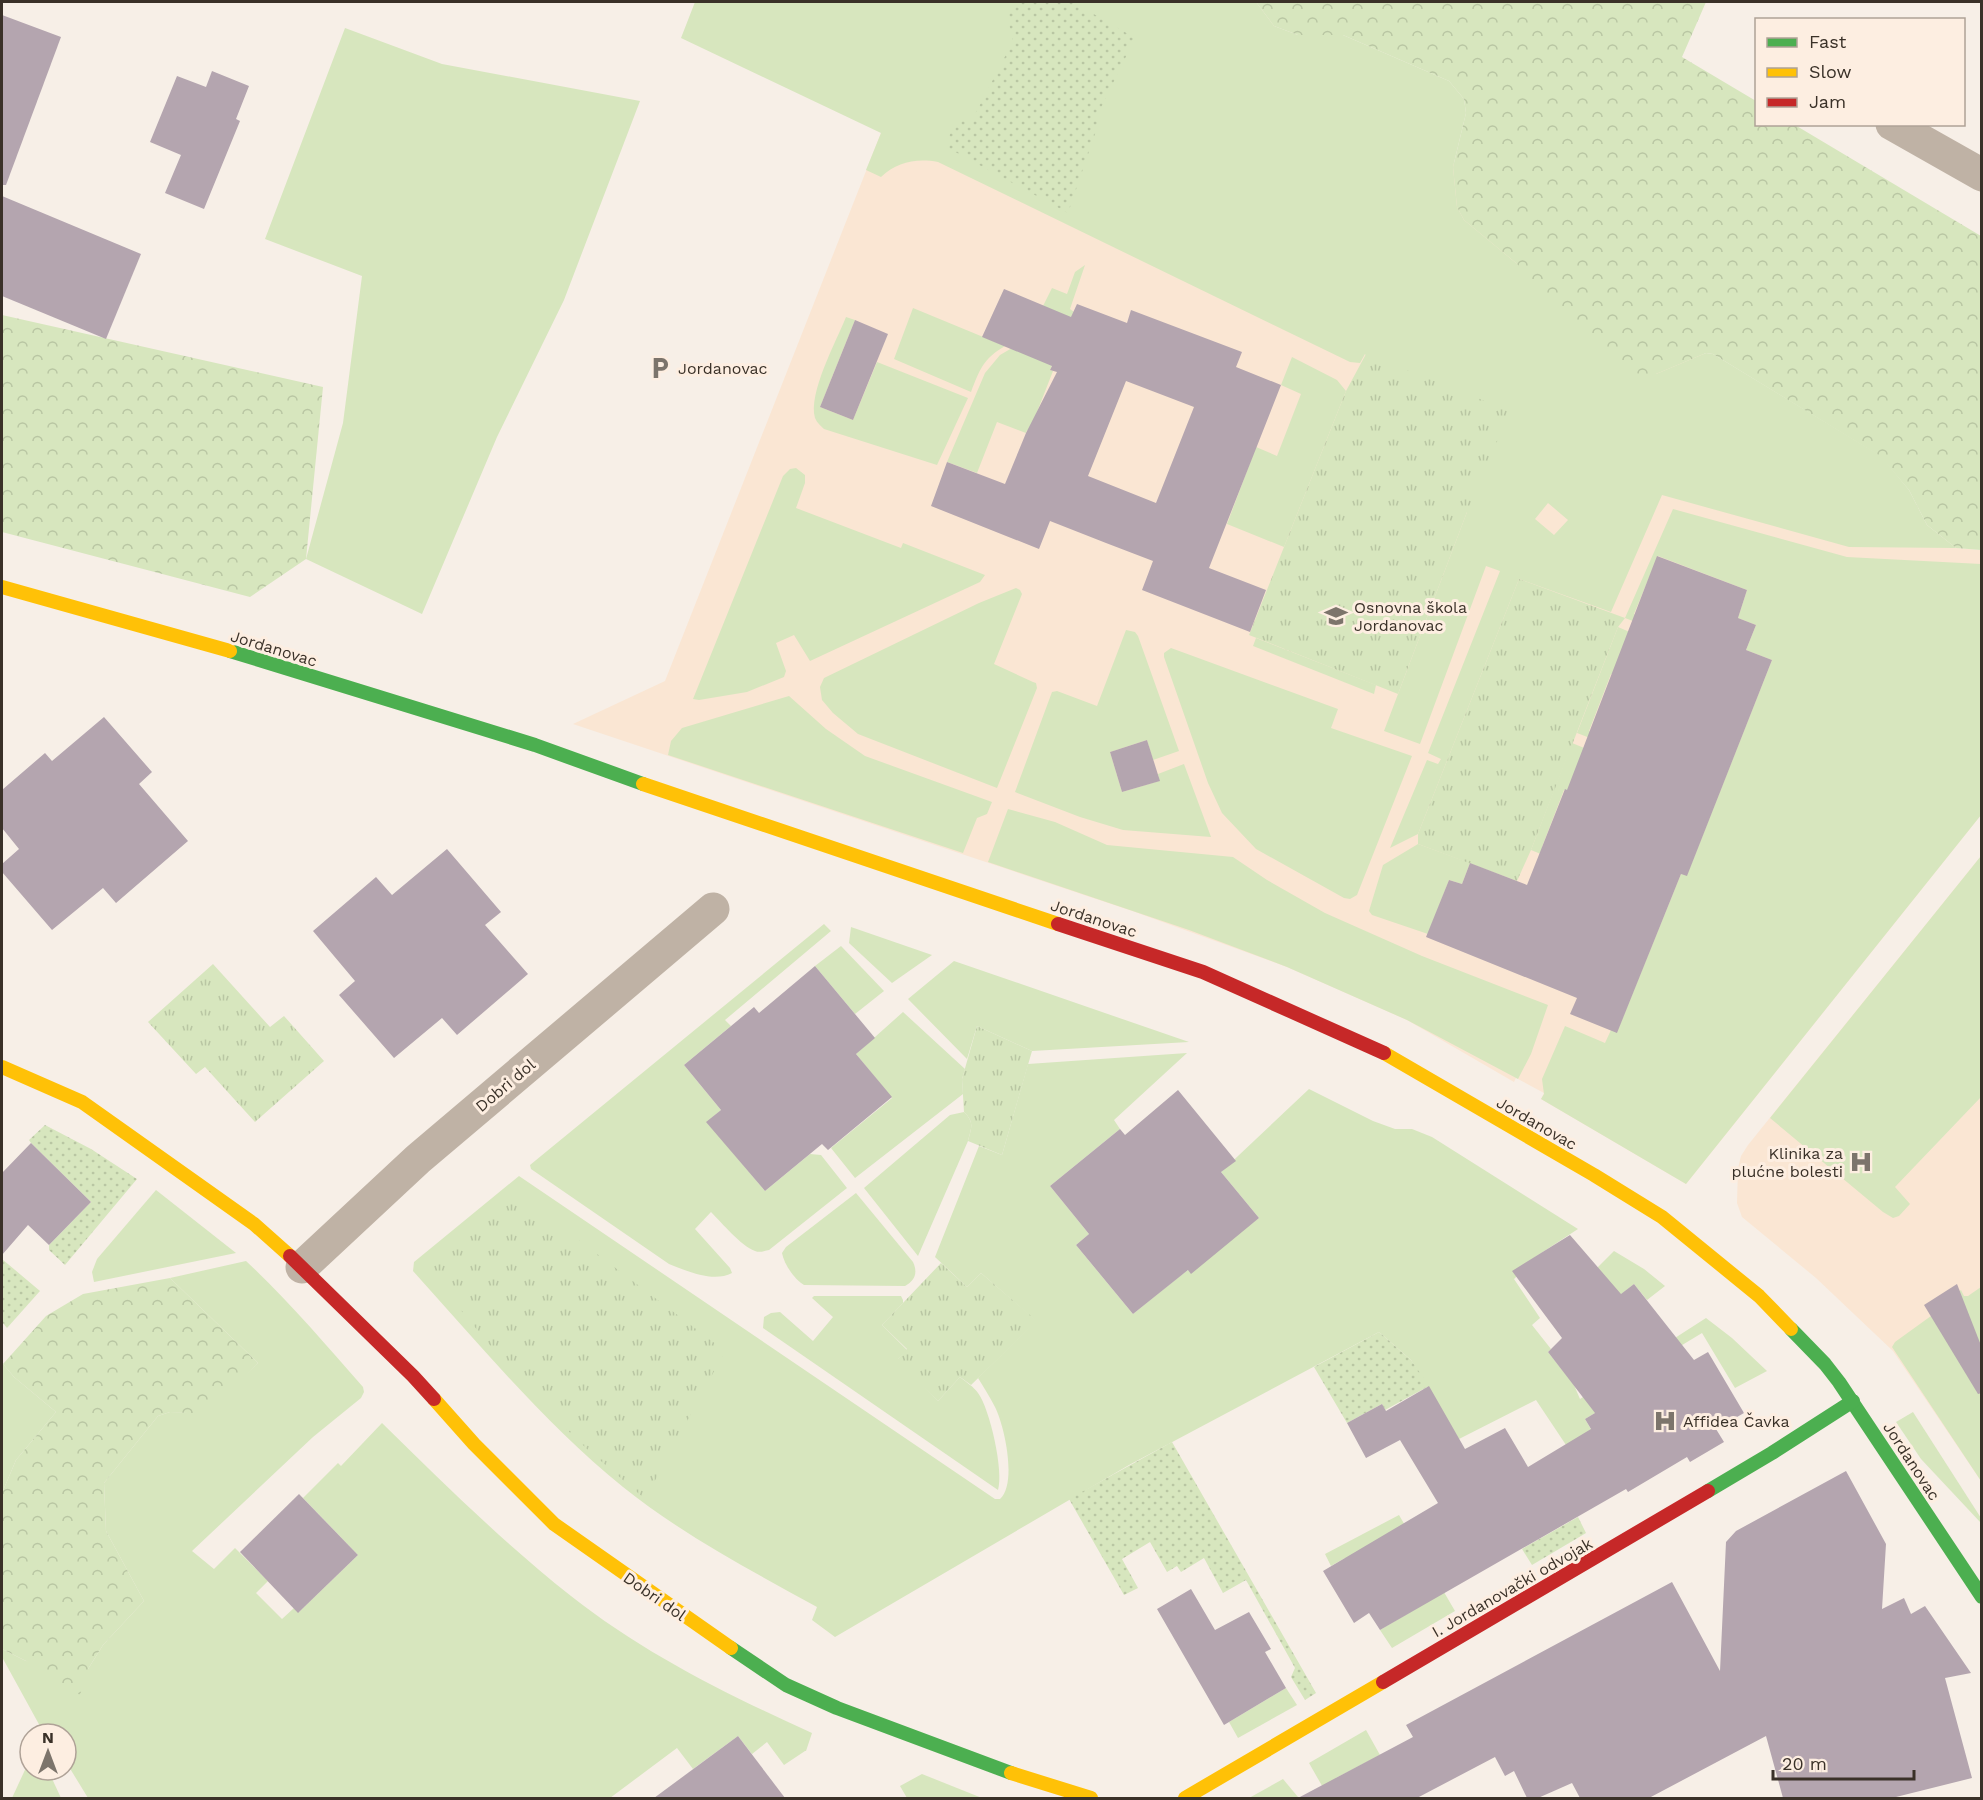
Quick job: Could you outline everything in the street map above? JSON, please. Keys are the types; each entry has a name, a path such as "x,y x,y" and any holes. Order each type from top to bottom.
{"main road":[{"name":"Jordanovac","path":"2,587 243,655 535,745 640,783 1203,972 1388,1055 1662,1217 1759,1296 1825,1364 1853,1401 1982,1597"},
{"name":"Dobri dol","path":"2,1067 82,1102 254,1224 302,1267 413,1376 474,1444 554,1524 777,1679 837,1708 964,1757 1091,1798"},
{"name":"I. Jordanovački odvojak","path":"1185,1798 1773,1453 1853,1401"}],"street":[{"path":"1896,126 1982,175"},
{"name":"Dobri dol","path":"302,1267 418,1159 713,909"}],"shaded area":[{"name":"Osnovna škola Jordanovac","path":"1256,2 1274,26 1956,548 1981,550 1981,815 1686,1184 1541,1099 1544,1093 1516,1078 1514,1082 1407,1020 1287,967 1135,912 573,724 665,681 881,133"},
{"name":"Klinika za plućne bolesti","path":"1981,856 1981,1481 1893,1351 1816,1278 1742,1217 1737,1203 1738,1168 1741,1156 1748,1145"}],"green space":[{"path":"695,2 1256,2 1274,26 1298,35 1343,35 1449,81 1464,99 1466,113 1453,167 1457,207 1464,220 1656,374 1706,353 1713,354 1881,456 1909,490 1927,525 1956,548 1849,547 1662,495 1611,612 1519,579 1418,834 1390,848 1427,760 1438,764 1441,759 1428,753 1500,571 1486,566 1420,744 1384,731 1467,512 1365,354 1360,363 1350,362 938,162 907,162 881,177 866,170 881,133 681,38","holes":["1548,503 1568,520 1554,535 1535,519"]},
{"path":"1015,2 1073,2 1135,38 1098,114 1097,128 1068,213 948,148 947,141 956,120 972,120 1013,41 1007,16"},
{"path":"1256,2 1706,2 1682,57 1755,100 1755,126 1797,126 1981,236 1981,550 1956,548 1927,525 1909,490 1880,456 1713,354 1706,353 1656,374 1639,374 1618,369 1516,263 1464,220 1457,207 1453,167 1466,113 1464,99 1449,81 1343,35 1298,35 1274,26"},
{"path":"345,28 442,64 640,101 564,300 497,437 422,614 306,559 343,423 362,276 265,239"},
{"path":"1085,265 1070,309 1074,312 1050,370 1053,371 1030,430 1026,433 997,422 977,473 947,462 985,373 1000,355 1019,344 1031,330 1052,288 1067,294 1075,272"},
{"path":"913,308 1005,346 983,365 971,392 894,359"},
{"path":"2,315 323,387 306,559 250,597 2,532"},
{"path":"846,317 855,320 820,407 853,420 877,362 968,398 937,465 824,429 815,418 815,395"},
{"path":"1366,354 1510,411 1467,512 1398,694 1249,635 1346,391"},
{"path":"1292,357 1337,380 1346,391 1284,547 1227,524 1256,447 1277,456 1301,394 1281,385"},
{"path":"796,468 805,475 805,483 796,508 901,548 903,543 985,575 980,582 810,661 794,635 776,643 786,671 784,677 747,692 693,699 783,476 790,469"},
{"path":"1673,509 1847,557 1981,564 1981,815 1686,1184 1541,1099 1544,1094 1542,1079 1565,1026 1605,1043 1611,1030 1617,1032 1681,874 1687,875 1772,660 1746,650 1756,625 1738,618 1747,590 1658,556 1634,614 1698,640 1696,645 1625,618"},
{"path":"1519,579 1625,618 1618,627 1517,881 1418,844 1418,834"},
{"path":"1016,588 1022,594 994,664 1036,683 1037,688 997,788 858,734 833,713 822,700 820,687 824,678 979,603"},
{"path":"1618,627 1639,636 1624,678 1611,674 1589,731 1655,756 1652,762 1577,733"},
{"path":"1126,630 1135,632 1138,636 1179,751 1153,760 1147,740 1110,752 1122,792 1159,781 1158,774 1184,764 1211,837 1123,830 1080,817 1015,792 1052,692 1057,691 1097,706"},
{"path":"1256,638 1376,685 1374,694 1253,646"},
{"path":"1171,648 1338,709 1331,728 1412,756 1357,895 1350,899 1344,898 1256,849 1222,813 1208,783 1164,657 1164,653"},
{"path":"789,696 826,729 865,756 992,802 987,814 977,818 963,853 668,755 671,741 682,728"},
{"path":"1572,743 1594,752 1577,794 1564,790 1542,847 1590,874 1531,850"},
{"path":"1008,809 1055,822 1107,845 1233,857 1267,880 1325,913 1422,956 1548,1005 1531,1054 1518,1079 1407,1020 1287,967 1189,930 988,862"},
{"path":"1418,844 1470,863 1462,884 1449,880 1428,934 1372,915 1369,911 1383,865"},
{"path":"1981,856 1981,1097 1895,1187 1910,1204 1899,1216 1893,1218 1770,1118"},
{"path":"824,924 831,931 725,1020 731,1026 684,1065 721,1110 707,1122 765,1191 810,1154 821,1155 847,1188 769,1250 762,1252 755,1251 744,1244 711,1212 695,1229 730,1268 732,1273 717,1277 692,1273 669,1264 531,1169 530,1165"},
{"path":"851,927 932,955 892,983 849,943"},
{"path":"841,946 884,991 855,1014 815,966"},
{"path":"954,961 1189,1042 1032,1051 977,1026 967,1059 908,999"},
{"path":"213,964 270,1027 284,1016 324,1061 255,1122 205,1067 196,1074 148,1022"},
{"path":"903,1012 965,1069 962,1079 963,1094 855,1178 831,1148 892,1098 856,1054"},
{"path":"977,1026 1032,1051 1002,1155 968,1141 971,1126 970,1119 964,1112 962,1079"},
{"path":"1187,1053 1114,1120 1120,1129 1050,1186 1089,1234 1076,1245 1133,1314 1259,1218 1221,1172 1309,1089 1373,1121 1395,1129 1412,1129 1432,1137 1578,1229 1515,1270 1517,1276 1514,1279 1540,1318 1532,1325 1551,1349 1548,1352 1574,1385 1580,1399 1706,1318 1732,1338 1767,1371 1735,1388 1702,1333 1664,1356 1646,1383 1585,1419 1599,1443 1574,1457 1536,1400 1459,1439 1411,1360 1379,1332 1129,1465 835,1637 812,1620 817,1607 669,1521 594,1463 514,1383 413,1271 414,1262 519,1176 995,1499 1000,1499 1008,1481 1008,1455 999,1416 978,1378 1036,1321 981,1273 967,1287 935,1257 979,1146 1002,1155 1028,1064"},
{"path":"964,1112 971,1123 968,1141 918,1256 864,1188 950,1115"},
{"path":"45,1125 91,1149 137,1179 65,1265 49,1250 49,1245 91,1202 29,1140"},
{"path":"156,1190 236,1253 94,1282 92,1272 97,1259"},
{"path":"514,1191 725,1351 645,1499 587,1449 532,1396 426,1268"},
{"path":"856,1193 913,1262 915,1273 913,1279 905,1286 804,1285 790,1271 782,1253 786,1247"},
{"path":"1614,1251 1644,1269 1665,1286 1647,1300 1634,1284 1619,1296 1597,1268"},
{"path":"2,1259 40,1291 7,1328 2,1322"},
{"path":"246,1261 306,1322 363,1387 364,1392 361,1398 313,1437 192,1551 214,1569 235,1548 268,1581 256,1593 282,1619 294,1608 299,1612 358,1555 303,1498 338,1463 341,1466 382,1423 498,1534 571,1596 627,1636 687,1672 812,1733 806,1751 784,1765 767,1742 752,1754 738,1736 693,1769 677,1748 610,1798 88,1798 78,1782 78,1722 38,1722 2,1657 2,1649 26,1661 88,1669 103,1645 144,1601 106,1531 104,1483 158,1416 170,1412 205,1413 258,1363 170,1278"},
{"path":"941,1263 967,1287 981,1273 1037,1321 971,1385 960,1377 938,1401 897,1360 907,1349 882,1325"},
{"path":"170,1278 258,1363 220,1403 205,1414 170,1412 158,1416 104,1483 106,1531 144,1601 103,1645 88,1669 80,1695 26,1661 2,1649 2,1493 16,1460 56,1412 14,1377 3,1364 46,1316 83,1294"},
{"path":"1981,1287 1981,1481 1892,1347 1895,1342 1931,1316 1961,1290 1964,1296 1968,1296"},
{"path":"814,1296 901,1296 903,1303 882,1325 907,1350 898,1359 938,1401 960,1377 976,1391 983,1401 995,1441 999,1470 998,1490 763,1328 764,1317 780,1312 813,1341 833,1317 812,1298"},
{"path":"1379,1332 1411,1360 1429,1386 1385,1410 1382,1404 1347,1423 1314,1367"},
{"path":"3,1364 14,1377 56,1412 16,1460 2,1493"},
{"path":"1913,1412 1981,1518 1981,1523 1921,1459 1896,1422"},
{"path":"1172,1442 1316,1693 1305,1700 1291,1677 1295,1668 1246,1580 1223,1593 1204,1558 1181,1572 1177,1566 1167,1572 1150,1542 1122,1559 1138,1588 1124,1595 1069,1499"},
{"path":"1399,1515 1455,1611 1392,1648 1380,1630 1427,1602 1345,1558 1331,1566 1325,1554"},
{"path":"1578,1517 1586,1533 1532,1565 1522,1549"},
{"path":"1286,1688 1297,1705 1238,1738 1229,1722"},
{"path":"1366,1730 1380,1755 1336,1778 1347,1798 1329,1798 1309,1763"},
{"path":"922,1774 982,1798 907,1798 900,1786"},
{"path":"1283,1779 1298,1797 1249,1798"},
{"path":"19,1782 54,1782 61,1798 12,1798"}],"building":[{"path":"2,15 61,37 6,185 2,185"},
{"path":"212,71 249,86 236,119 240,121 204,209 165,193 181,155 150,142 177,76 206,87"},
{"path":"2,196 141,254 106,339 2,296"},
{"path":"1004,289 1071,317 1077,304 1127,323 1131,310 1242,352 1236,367 1281,385 1209,568 1266,590 1250,632 1142,590 1153,561 1050,521 1039,549 931,506 947,462 1005,484 1026,433 1057,372 1050,370 1052,366 982,337","holes":["1126,381 1194,407 1156,503 1088,476"]},
{"path":"855,320 888,334 853,420 820,407"},
{"path":"1657,556 1747,590 1738,618 1756,625 1746,650 1772,660 1687,876 1681,874 1617,1033 1570,1014 1577,998 1426,937 1449,880 1462,884 1470,863 1527,885 1565,789 1567,790"},
{"path":"104,717 152,772 139,784 188,841 116,903 103,888 52,930 2,872 2,864 19,849 2,828 2,790 45,753 52,761"},
{"path":"1147,740 1160,781 1122,792 1110,752"},
{"path":"447,849 501,912 485,925 528,974 457,1035 442,1018 394,1058 339,995 355,981 313,931 376,877 392,895"},
{"path":"815,966 875,1038 856,1054 892,1097 828,1150 822,1144 765,1191 706,1122 721,1110 684,1065 754,1007 759,1013"},
{"path":"1178,1090 1236,1161 1221,1172 1259,1218 1191,1274 1188,1270 1133,1314 1076,1245 1089,1234 1050,1186 1120,1129 1125,1135"},
{"path":"31,1143 91,1202 49,1245 28,1225 2,1255 2,1173"},
{"path":"1570,1235 1621,1294 1634,1284 1694,1360 1708,1352 1744,1413 1716,1429 1724,1442 1690,1462 1687,1457 1628,1492 1626,1489 1380,1630 1369,1613 1354,1623 1323,1571 1438,1503 1400,1440 1366,1458 1347,1423 1382,1404 1386,1411 1429,1386 1465,1449 1505,1428 1528,1467 1591,1429 1585,1419 1595,1413 1548,1352 1562,1338 1512,1271"},
{"path":"1957,1284 1982,1348 1982,1393 1978,1394 1924,1305"},
{"path":"1846,1471 1886,1544 1882,1609 1904,1598 1911,1614 1925,1606 1971,1673 1945,1678 1972,1778 1892,1798 1783,1798 1766,1736 1649,1798 1580,1798 1572,1783 1538,1798 1527,1798 1514,1771 1505,1776 1495,1757 1417,1798 1298,1798 1413,1737 1406,1725 1672,1582 1720,1671 1726,1542 1736,1531"},
{"path":"299,1494 358,1555 298,1613 240,1552"},
{"path":"1191,1589 1215,1630 1249,1612 1271,1649 1265,1652 1286,1688 1224,1725 1157,1609"},
{"path":"738,1736 785,1798 654,1798"}],"traffic: fast":[{"path":"230,651 535,745 643,784"},
{"path":"1791,1329 1839,1382 1982,1597"},
{"path":"1708,1491 1853,1401"},
{"path":"731,1648 786,1685 837,1708 1011,1773"}],"traffic: slow":[{"path":"2,587 230,651"},
{"path":"643,784 1058,924"},
{"path":"1384,1053 1662,1217 1759,1296 1791,1329"},
{"path":"2,1067 82,1102 254,1224 290,1256"},
{"path":"434,1399 474,1444 554,1524 731,1648"},
{"path":"1185,1798 1383,1682"},
{"path":"1011,1773 1091,1798"}],"traffic: jam":[{"path":"1058,924 1203,972 1384,1053"},
{"path":"290,1256 434,1399"},
{"path":"1383,1682 1708,1491"}],"place":[{"name":"Jordanovac","path":"660,368"},
{"name":"Osnovna škola Jordanovac","path":"1336,616"},
{"name":"Klinika za plućne bolesti","path":"1861,1162"},
{"name":"Affidea Čavka","path":"1665,1421"}]}
